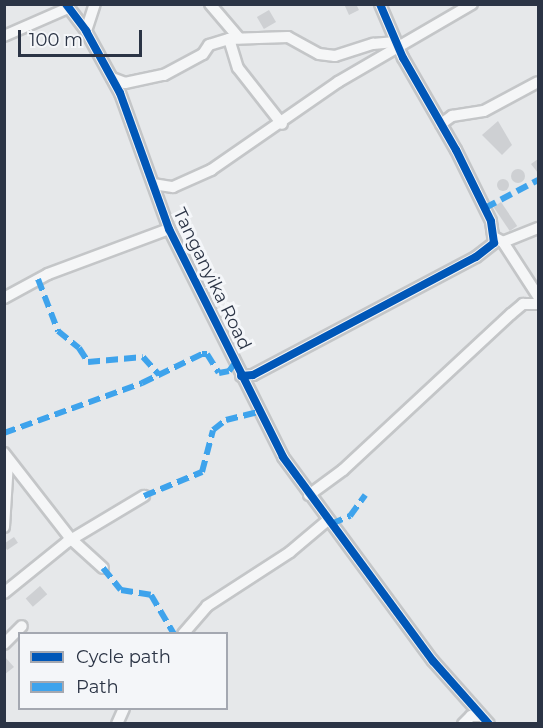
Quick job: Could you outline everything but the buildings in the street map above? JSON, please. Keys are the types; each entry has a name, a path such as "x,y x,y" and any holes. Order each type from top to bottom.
{"street":[{"path":"86,31 95,4"},
{"path":"210,4 234,39 238,68 282,124"},
{"path":"380,4 396,44 441,124 499,239 538,296"},
{"path":"153,184 173,187 188,183 282,124 396,44 472,4"},
{"path":"4,36 67,6"},
{"name":"Tanganyika Road","path":"67,6 86,31 112,78 169,229 283,457 433,661 484,720"},
{"path":"112,78 125,83 164,75 203,54 209,45 234,39 288,37 319,54 335,56 373,44 396,44"},
{"path":"441,124 452,116 484,111 538,82"},
{"path":"241,376 252,375 476,257 499,239 538,228"},
{"path":"4,298 48,274 169,229"},
{"path":"309,495 343,470 511,314 524,304 538,304"},
{"path":"4,526 6,457"},
{"path":"6,457 33,485 71,539 104,568"},
{"path":"5,590 71,539 144,496"},
{"path":"184,632 207,606 290,552 328,520"},
{"path":"4,644 22,626"},
{"path":"463,723 471,716 484,720"}],"marked path":[{"path":"485,208 538,180"},
{"path":"38,279 58,331 79,348 88,362 143,357 159,375"},
{"path":"4,433 142,383 202,354 207,354 219,373 229,371 235,363"},
{"path":"144,496 202,472 213,430 226,420 259,412"},
{"path":"331,524 350,516 365,495"},
{"path":"103,568 121,590 151,595 173,632"}],"cycle path":[{"path":"66,4 86,31 120,93 169,229 283,457 433,661 489,724"},
{"path":"241,376 253,375 476,257 494,243 491,221 456,150 403,58 380,4"}]}
